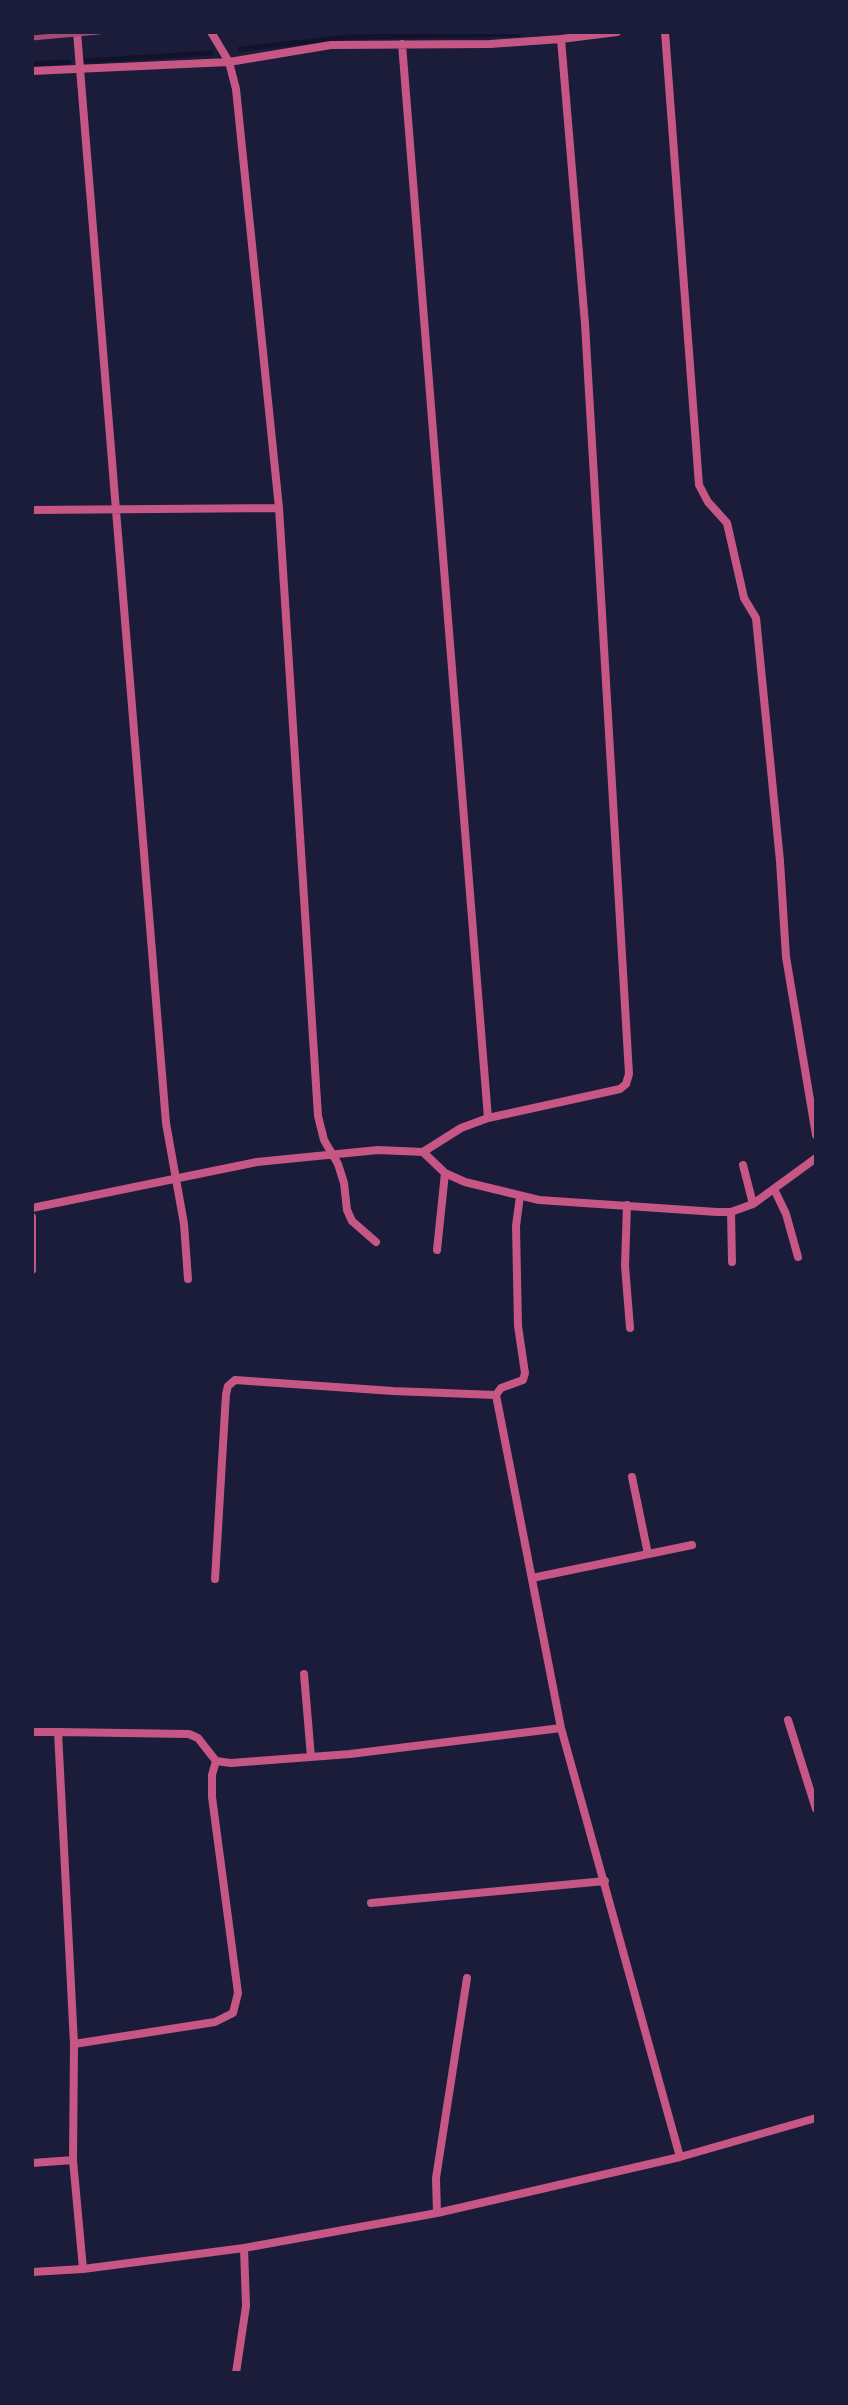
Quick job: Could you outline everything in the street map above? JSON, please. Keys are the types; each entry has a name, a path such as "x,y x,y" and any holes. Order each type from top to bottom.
{"street":[{"path":"77,32 166,1123 177,1177 188,1279"},
{"path":"213,32 229,62 236,89 279,508 318,1116 330,1153 338,1164 352,1221 376,1242"},
{"path":"32,71 229,62 331,45 440,45 532,37 561,39 617,32"},
{"path":"665,32 682,231 697,474 708,502 731,532 744,598 756,618 780,861 786,957 816,1135"},
{"path":"32,1208 257,1162 378,1150 423,1152 461,1128 488,1118 620,1089 626,1084 629,1074 585,324 561,39"},
{"path":"402,44 488,1118"},
{"path":"32,510 279,508"},
{"path":"423,1152 445,1173 465,1182 520,1196 558,1203 731,1212 753,1204 816,1158"},
{"path":"743,1165 753,1204"},
{"path":"437,1250 440,1195 445,1173"},
{"path":"774,1189 786,1214 798,1257"},
{"path":"520,1196 516,1226 518,1326 525,1373 523,1380 501,1388 496,1395 561,1728 680,2157"},
{"path":"627,1205 625,1276 630,1328"},
{"path":"731,1212 732,1262"},
{"path":"32,1217 32,1270"},
{"path":"215,1579 226,1394 228,1386 235,1380 496,1395"},
{"path":"632,1477 648,1554"},
{"path":"532,1578 692,1545"},
{"path":"304,1674 311,1757"},
{"path":"788,1720 816,1809"},
{"path":"32,1732 189,1734 198,1738 216,1761 231,1763 311,1757 561,1728"},
{"path":"58,1732 74,2044 73,2160 83,2269"},
{"path":"74,2044 215,2022 233,2013 238,1993 212,1797 212,1775 216,1761"},
{"path":"371,1903 605,1881"},
{"path":"437,2213 436,2178 467,1978"},
{"path":"32,2272 83,2269 244,2248 437,2213 680,2157 816,2118"},
{"path":"32,2163 73,2160"},
{"path":"236,2373 246,2306 244,2248"}],"waterway":[{"path":"240,49 349,37 519,34"},
{"path":"86,61 211,53"},
{"path":"32,64 69,62"}],"railway":[{"path":"32,38 99,32"}]}
